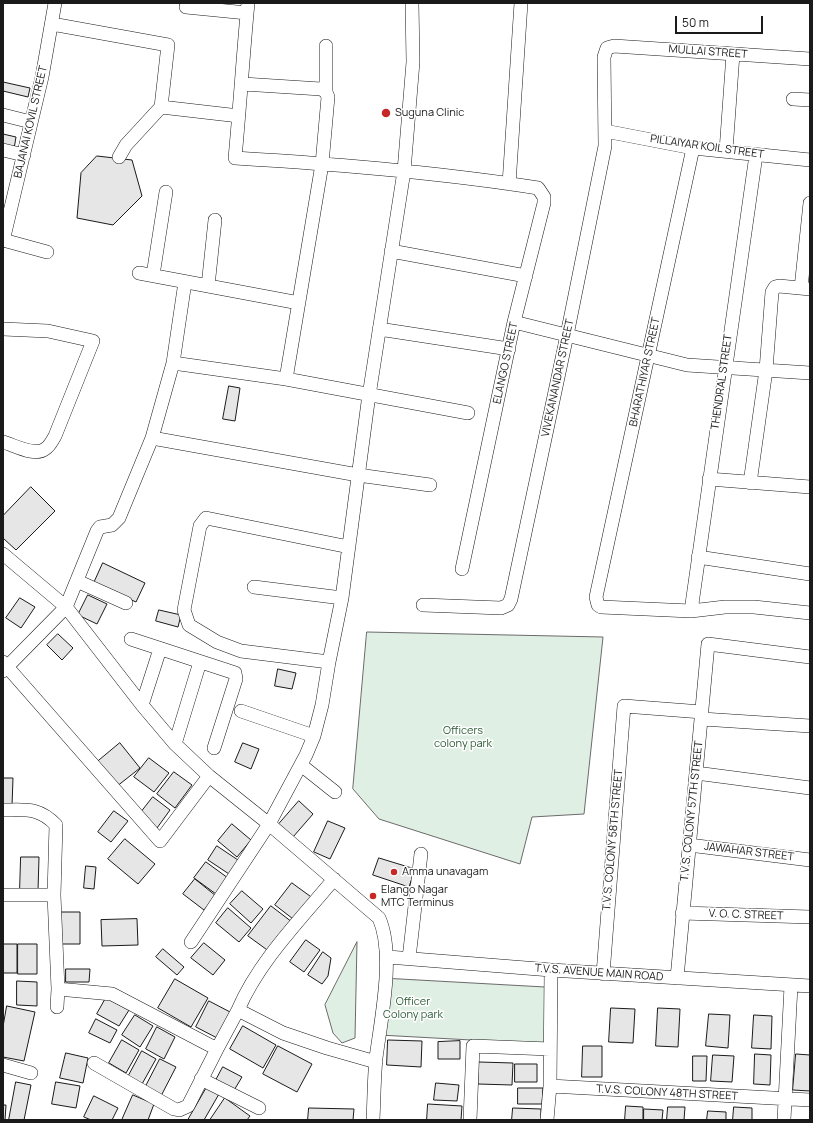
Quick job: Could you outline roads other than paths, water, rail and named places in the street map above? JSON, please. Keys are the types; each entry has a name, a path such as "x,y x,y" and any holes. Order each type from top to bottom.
{"street":[{"name":"BAJANAI KOVIL STREET","path":"3,240 42,77 55,3"},
{"path":"191,942 269,824 301,765 314,736 322,706 342,598 369,395 404,171 413,62 412,3"},
{"path":"509,184 522,3"},
{"path":"161,107 239,116 243,84 244,40 247,8 186,7"},
{"path":"52,24 168,45 161,107 126,145 118,157"},
{"path":"286,379 322,164 328,97 326,92 326,46"},
{"name":"MULLAI STREET","path":"607,48 614,46 810,59"},
{"name":"VIVEKANANDAR STREET","path":"422,605 491,609 501,608 508,605 512,598 605,146 604,57 607,48"},
{"path":"726,151 733,54"},
{"path":"243,84 321,89 326,92"},
{"path":"793,99 810,100"},
{"path":"3,116 32,122"},
{"name":"ELANGO STREET","path":"239,116 235,158 404,171 509,184 538,188 544,197 544,203 514,322 462,568"},
{"name":"PILLAIYAR KOIL STREET","path":"605,131 694,148 810,160"},
{"name":"BHARATHIYAR STREET","path":"691,611 601,607 598,605 596,597 694,148"},
{"path":"3,150 24,155"},
{"name":"THENDRAL STREET","path":"691,611 708,480 756,155"},
{"path":"153,275 166,192"},
{"path":"750,483 766,370 772,290 779,286 806,288 810,203"},
{"path":"208,286 215,220"},
{"path":"3,240 47,252"},
{"path":"391,251 526,276"},
{"path":"139,273 299,303"},
{"path":"185,282 173,363 152,438 119,518 112,526 100,527 97,531 78,581 66,607 4,666 160,841 209,776"},
{"path":"514,322 687,365 810,373"},
{"path":"3,329 48,331 93,341 55,436 48,447 38,452 3,442"},
{"path":"379,329 509,349"},
{"path":"173,363 286,379 468,413"},
{"path":"152,438 358,475 430,485"},
{"path":"708,480 810,487"},
{"path":"329,662 241,651 217,642 189,625 184,610 200,526 206,518 349,547"},
{"path":"3,554 66,607 142,705 175,744 209,776 269,824 379,918 384,930 388,957 376,1062 373,1120"},
{"path":"698,557 810,574"},
{"path":"78,581 126,603"},
{"path":"254,587 342,598"},
{"path":"691,611 725,607 754,607 810,613"},
{"path":"131,639 231,671 236,675 214,748"},
{"name":"T.V.S. COLONY 57TH STREET","path":"677,978 708,644 810,657"},
{"path":"142,705 160,649"},
{"path":"175,744 200,662"},
{"name":"T.V.S. COLONY 58TH STREET","path":"603,974 624,706 702,715"},
{"path":"241,711 314,736"},
{"path":"702,715 810,726"},
{"path":"301,765 335,792"},
{"path":"696,773 810,788"},
{"path":"3,810 37,811 49,817 56,825 54,895 58,989 57,1007"},
{"name":"JAWAHAR STREET","path":"689,845 810,860"},
{"path":"409,958 421,854"},
{"path":"94,1064 174,1109 180,1110 188,1106 238,1010 244,995 265,963 334,879"},
{"path":"3,895 54,895"},
{"name":"V. O. C. STREET","path":"682,913 810,917"},
{"name":"T.V.S. AVENUE MAIN ROAD","path":"388,957 603,974 810,986"},
{"path":"547,1120 550,1086 551,970"},
{"path":"784,1120 791,986"},
{"path":"58,989 112,994 217,1049"},
{"path":"238,1010 283,1033 327,1048 376,1062"},
{"path":"470,1120 474,1046 550,1049"},
{"path":"3,1065 31,1073"},
{"path":"201,1079 259,1108"},
{"name":"T.V.S. COLONY 48TH STREET","path":"550,1086 785,1100 810,1100"}],"place":[{"name":"Suguna Clinic","path":"386,113"},
{"name":"Amma unavagam","path":"394,872"},
{"name":"Elango Nagar MTC Terminus","path":"373,896"}],"park label":[{"name":"Officers colony park","path":"463,737"},
{"name":"Officer Colony park","path":"413,1008"}]}
